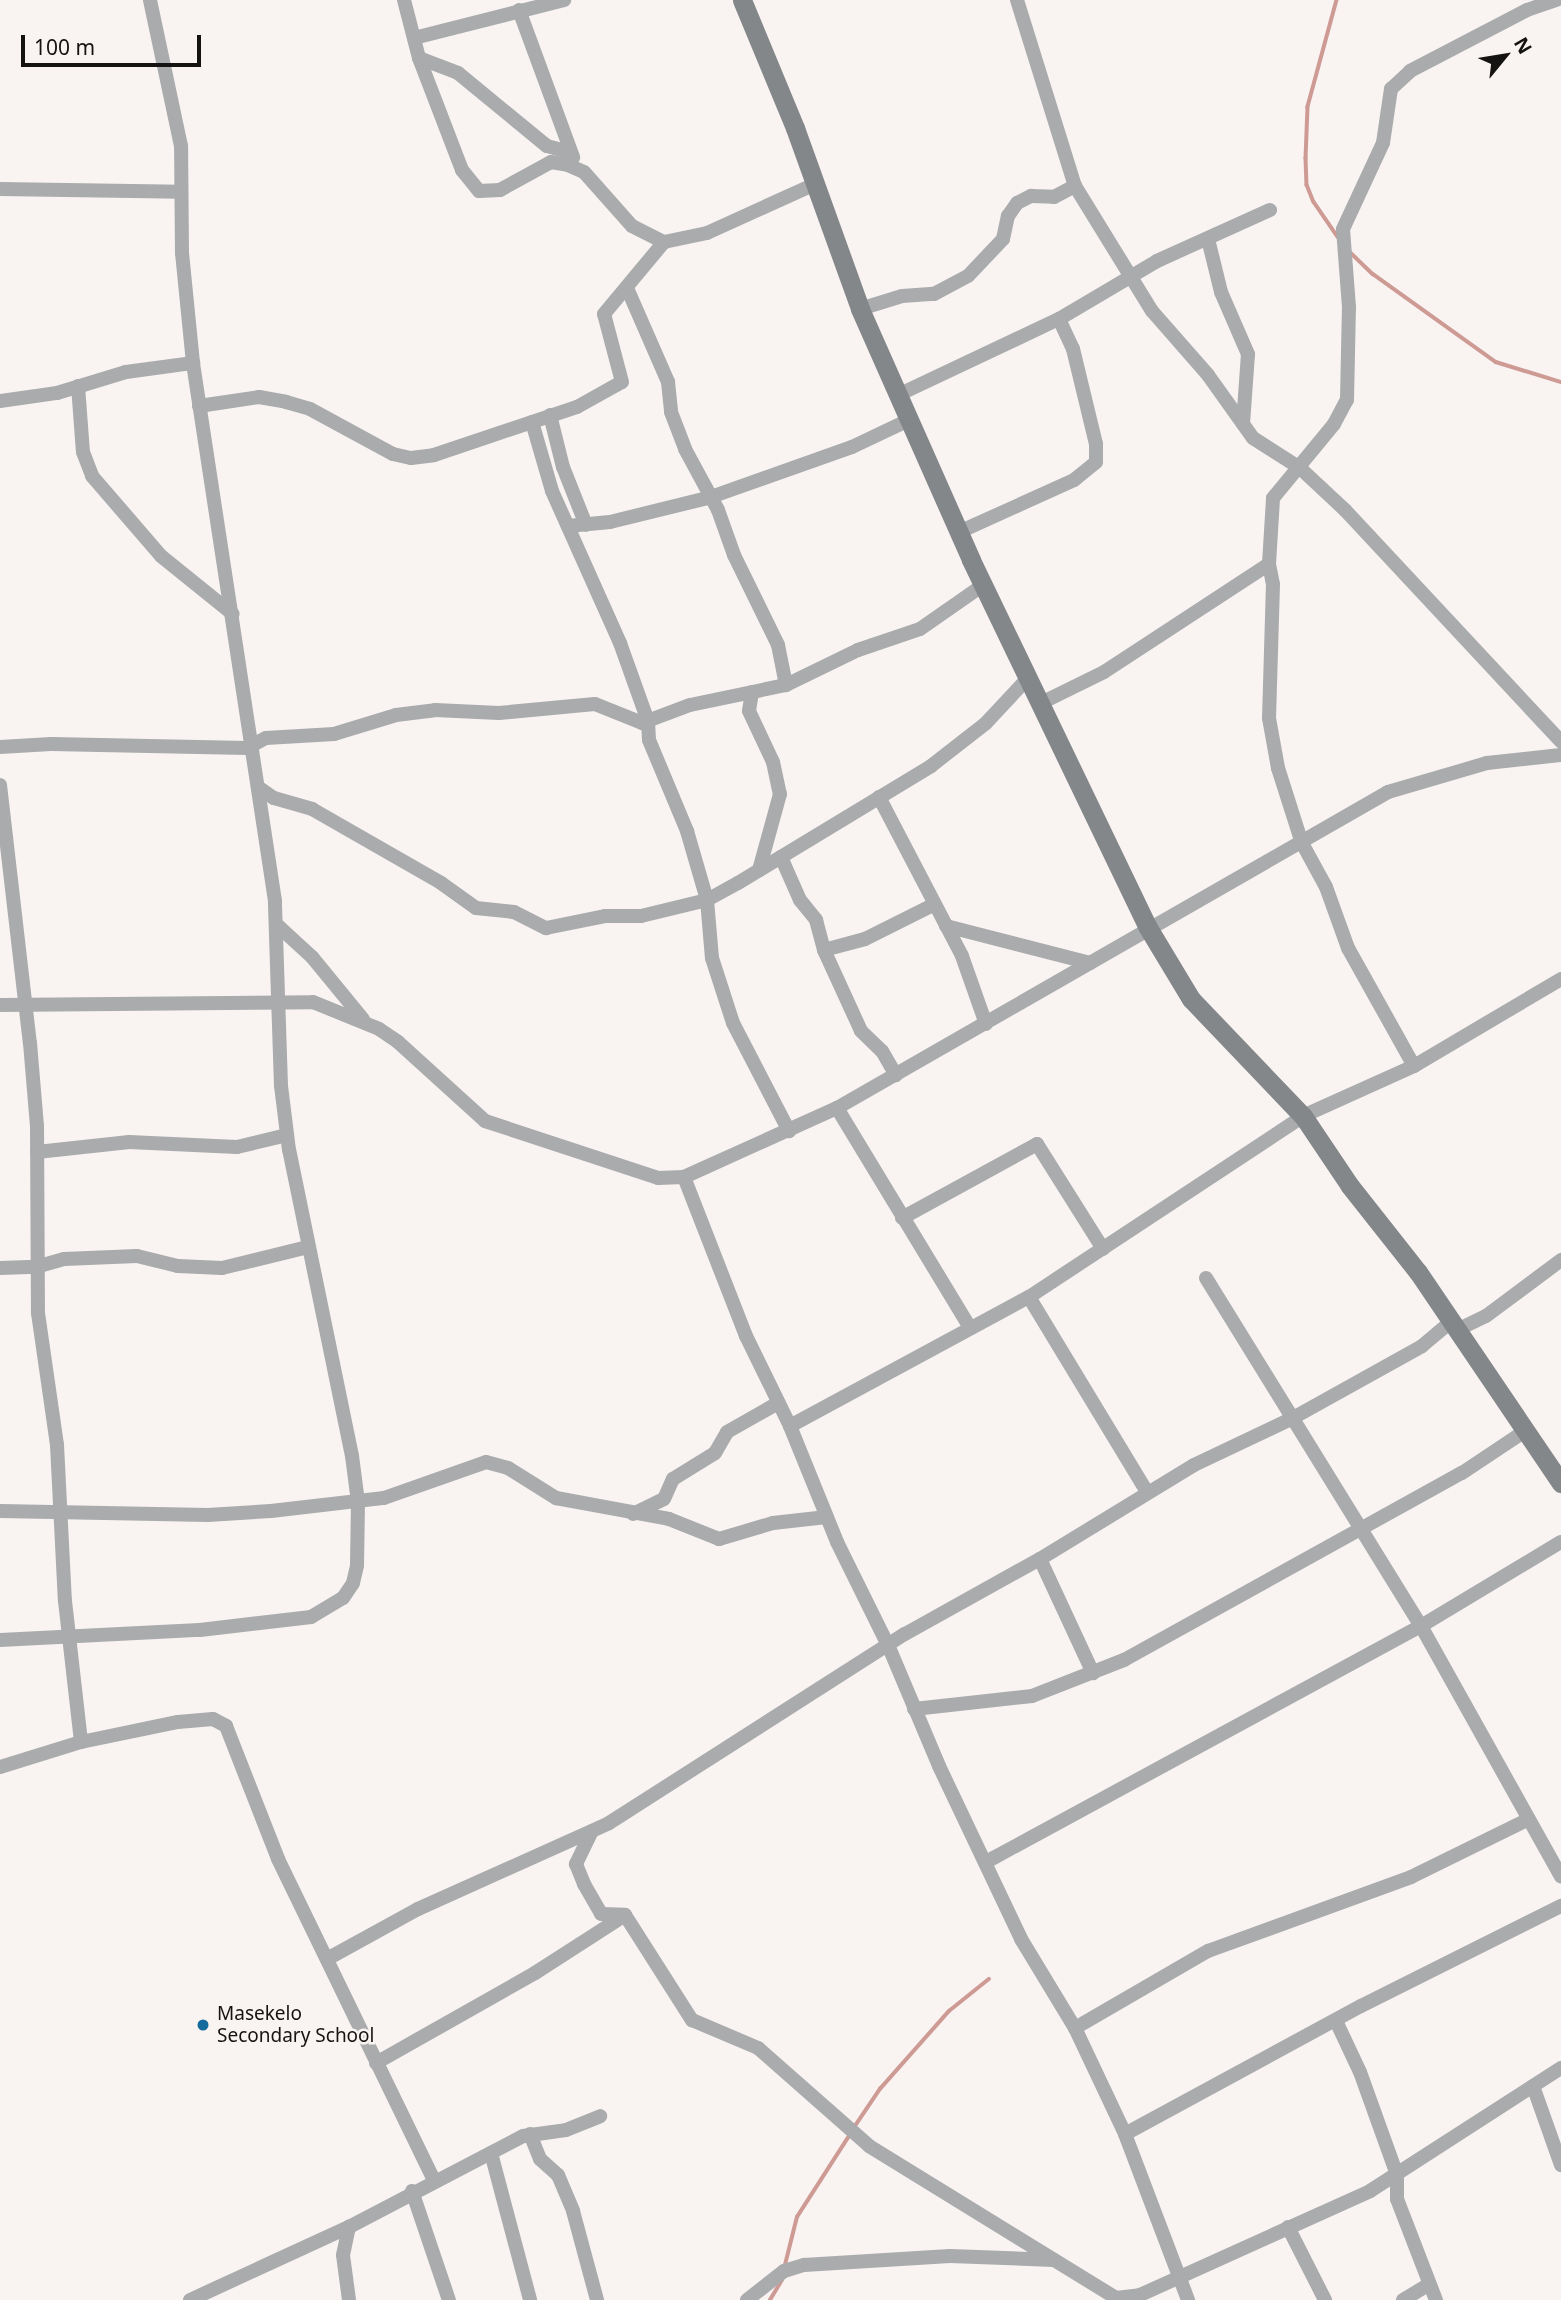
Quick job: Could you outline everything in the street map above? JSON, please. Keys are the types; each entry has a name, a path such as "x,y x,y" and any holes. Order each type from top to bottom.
{"street":[{"path":"0,1640 200,1630 324,1612 343,1598 353,1583 358,1502 287,1135 276,924 253,745 193,363 181,192 181,146 150,0"},
{"path":"404,0 419,58 462,170 479,191 500,190 551,162 584,173"},
{"path":"414,38 564,0"},
{"path":"742,0 795,128 813,185 860,309 983,585 1147,926 1191,999 1303,1116 1455,1325 1561,1483"},
{"path":"1017,0 1075,186 1130,277 1259,443 1300,468 1391,557 1561,742"},
{"path":"1415,1066 1348,948 1326,887 1302,844 1270,735 1269,564 1273,555 1270,506 1347,400 1349,307 1343,229 1384,144 1391,89 1410,71 1527,10 1556,0"},
{"path":"519,10 558,107 570,152 584,173 632,226 664,242 708,233 813,185"},
{"path":"419,58 458,73 541,142 570,152"},
{"path":"860,309 902,296 933,294 968,276 1003,239 1008,216 1017,204 1031,196 1054,197 1075,186"},
{"path":"0,189 181,192"},
{"path":"900,394 1059,319 1130,277 1270,210"},
{"path":"1208,239 1221,292 1248,354 1243,424"},
{"path":"199,406 259,397 298,405 393,454 411,458 434,455 532,422 607,393 622,382 604,319 606,309 627,288 664,242"},
{"path":"627,288 668,382 674,422 708,498 719,510 734,555 778,645 786,685"},
{"path":"959,533 1074,480 1096,462 1097,444 1073,349 1059,319"},
{"path":"0,401 78,386 126,372 193,363"},
{"path":"78,386 83,452 92,477 161,556 233,614"},
{"path":"550,415 563,467 586,525"},
{"path":"568,526 586,525 708,498 852,447 911,419"},
{"path":"532,422 552,491 602,599 648,721 649,740 683,821 707,900 712,958 733,1023 789,1131"},
{"path":"1039,704 1104,672 1269,564"},
{"path":"0,747 253,745 266,738 334,733 416,711 499,713 595,704 611,707 629,721 648,721 690,705 786,685 863,648 920,629 983,585"},
{"path":"258,786 274,798 312,809 441,883 477,908 514,912 546,928 605,916 640,916 707,900 931,766 986,723 1027,679"},
{"path":"752,692 750,711 773,762 780,794 759,870"},
{"path":"0,1005 278,1000 313,1002 366,1023 398,1042 485,1121 658,1178 684,1177 837,1108 1090,963 1147,926 1302,844 1402,786 1487,763 1561,755"},
{"path":"0,785 37,1152 36,1267 62,1513 68,1637 81,1741"},
{"path":"879,797 974,983 986,1024"},
{"path":"781,857 800,900 816,920 824,950 861,1031 882,1051 896,1075"},
{"path":"824,950 884,931 933,905"},
{"path":"276,924 312,957 366,1023"},
{"path":"946,926 1090,963"},
{"path":"790,1426 1029,1297 1103,1250 1165,1204 1303,1116 1415,1066 1561,979"},
{"path":"837,1108 970,1328"},
{"path":"37,1152 128,1142 237,1147 287,1135"},
{"path":"902,1218 1037,1144 1103,1250"},
{"path":"684,1177 702,1230 790,1426 827,1517 888,1645 914,1709 1021,1939 1075,2028 1125,2134 1188,2300"},
{"path":"0,1268 36,1267 64,1258 137,1256 178,1266 222,1268 308,1247"},
{"path":"327,1959 418,1909 592,1831 888,1645 1040,1559 1147,1492 1223,1449 1291,1419 1455,1325 1486,1316 1561,1261"},
{"path":"1206,1278 1421,1626 1561,1876"},
{"path":"1029,1297 1147,1492"},
{"path":"633,1514 664,1499 673,1479 715,1453 727,1432 778,1403"},
{"path":"914,1709 1032,1696 1093,1673 1182,1631 1361,1530 1525,1432"},
{"path":"0,1511 234,1515 389,1497 486,1462 508,1468 556,1498 678,1521 725,1539 773,1523 827,1517"},
{"path":"986,1862 1421,1626 1561,1542"},
{"path":"1040,1559 1093,1673"},
{"path":"0,1767 81,1741 201,1719 226,1726 278,1859 434,2180"},
{"path":"1075,2028 1208,1951 1411,1877 1529,1819"},
{"path":"592,1831 579,1854 577,1869 601,1914 625,1915"},
{"path":"1125,2134 1336,2021 1561,1906"},
{"path":"376,2063 534,1973 625,1915"},
{"path":"625,1915 695,2023 758,2048 870,2146 1123,2300 1397,2175 1561,2068"},
{"path":"1336,2021 1360,2072 1397,2175 1397,2199 1436,2300"},
{"path":"1533,2086 1554,2134 1561,2165"},
{"path":"190,2300 349,2227 412,2191 530,2134 566,2130 600,2116"},
{"path":"530,2134 540,2159 558,2175 573,2211 597,2300"},
{"path":"491,2153 530,2300"},
{"path":"412,2191 449,2300"},
{"path":"349,2227 343,2255 349,2300"},
{"path":"1288,2227 1325,2300"},
{"path":"747,2300 784,2271 804,2265 950,2256 1058,2260"},
{"path":"1403,2300 1428,2285"}],"waterway":[{"path":"1337,0 1308,107 1306,158 1307,185 1314,202 1338,237"},
{"path":"1349,251 1373,274 1496,362 1561,382"},
{"path":"855,2126 880,2089 949,2011 989,1979"},
{"path":"785,2265 797,2217 851,2133"},
{"path":"770,2300 782,2280"}],"place":[{"name":"Masekelo Secondary School","path":"203,2025"}]}
